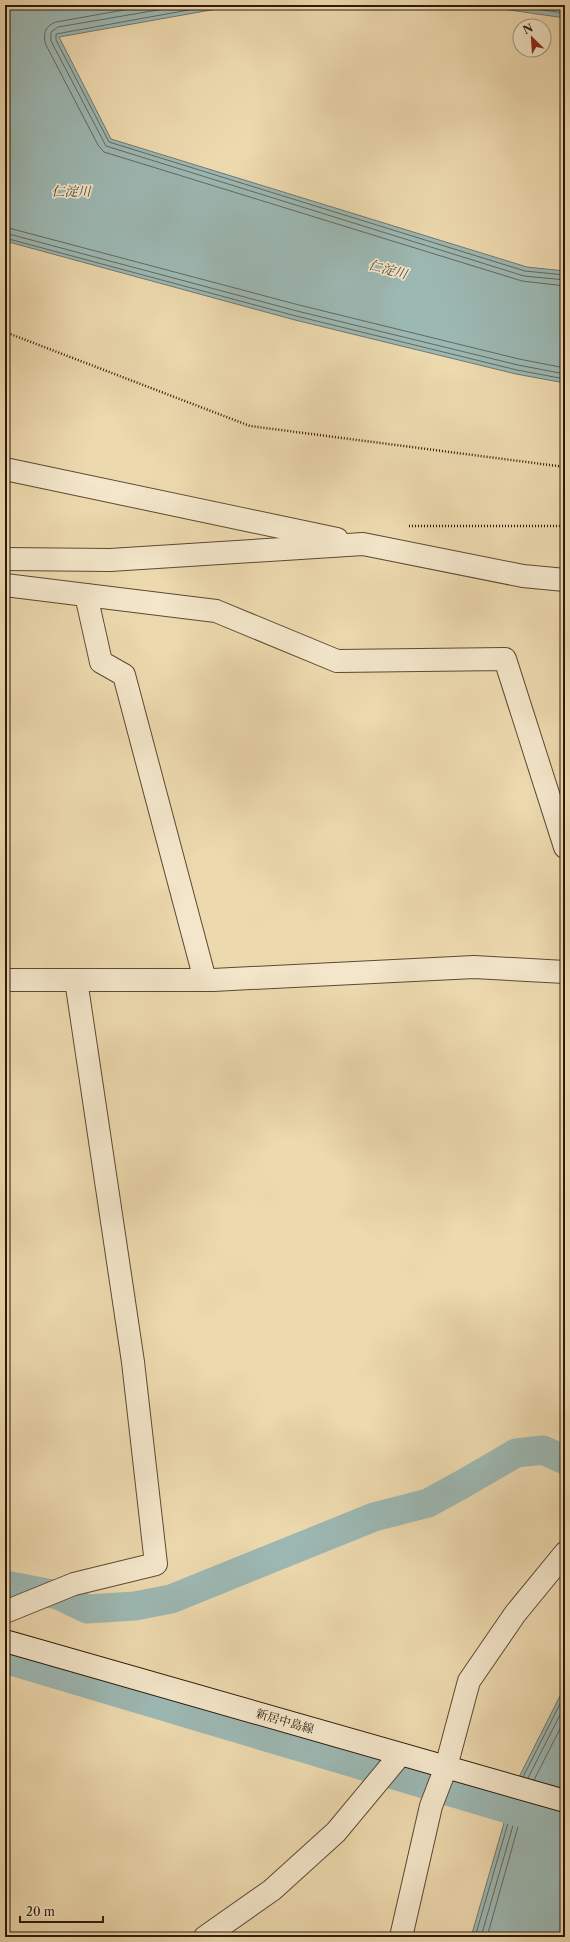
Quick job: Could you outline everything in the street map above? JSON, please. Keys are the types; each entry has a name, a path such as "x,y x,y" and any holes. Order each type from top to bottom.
{"street":[{"path":"5,469 370,546 523,576 565,580"},
{"path":"5,559 110,560 363,544 370,546"},
{"path":"5,585 216,611 337,662 505,660 565,847"},
{"path":"86,595 101,662 124,675 206,980"},
{"path":"5,980 206,980 474,967 565,972"},
{"path":"5,1612 74,1584 156,1564 133,1362 76,980"},
{"path":"401,1937 431,1806 444,1774 469,1681 515,1614 565,1553"},
{"name":"新居中島線","path":"5,1641 390,1767 444,1774 470,1774 565,1801"},
{"path":"205,1937 272,1890 336,1832 390,1767"}],"path":[{"path":"5,332 250,426 565,467"},
{"path":"402,526 565,526"}],"water":[{"name":"仁淀川","path":"5,5 239,5 59,37 111,139 527,267 565,271 565,383 516,374 295,320 5,241"},
{"path":"475,5 565,5 565,18"},
{"path":"565,1686 565,1937 471,1937 515,1785"}],"waterway":[{"path":"5,1585 58,1595 87,1609 135,1606 171,1599 374,1517 428,1503 516,1453 543,1450 565,1460"},
{"path":"5,1659 565,1826"}]}
